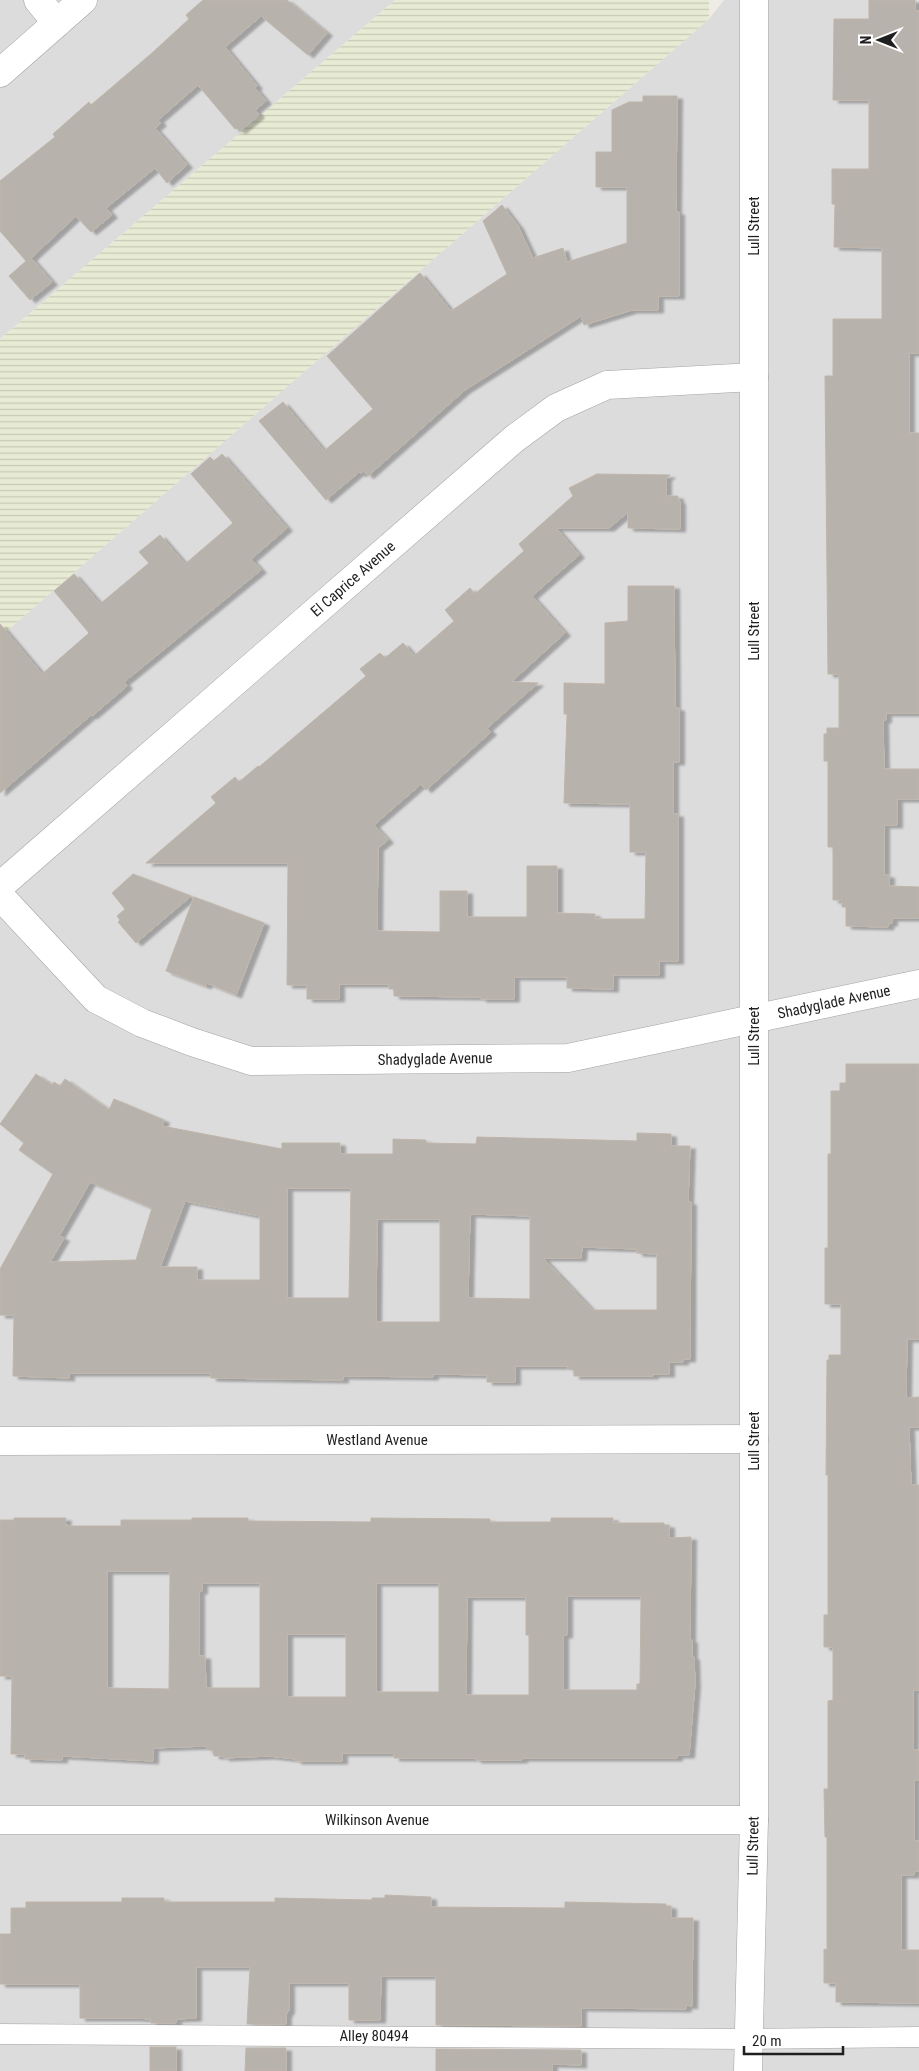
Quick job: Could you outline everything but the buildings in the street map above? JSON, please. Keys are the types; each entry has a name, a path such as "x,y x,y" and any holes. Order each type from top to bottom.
{"street":[{"path":"38,0 57,23"},
{"path":"0,73 83,0"},
{"name":"Lull Street","path":"748,2071 754,1820 754,0"},
{"name":"El Caprice Avenue","path":"0,886 514,439 556,408 607,385 754,377"},
{"name":"Shadyglade Avenue","path":"0,896 96,999 142,1023 251,1061 568,1058 919,984"},
{"name":"Westland Avenue","path":"0,1441 754,1439"},
{"name":"Wilkinson Avenue","path":"0,1820 754,1820"}],"lane":[{"name":"Alley 80494","path":"0,2034 748,2039 919,2037"}],"shaded area":[{"path":"0,0 395,0 0,339"},
{"path":"724,0 919,0 919,2071 0,2071 0,637 709,19"}],"green space":[{"path":"395,0 709,0 709,19 0,637 0,339"}]}
